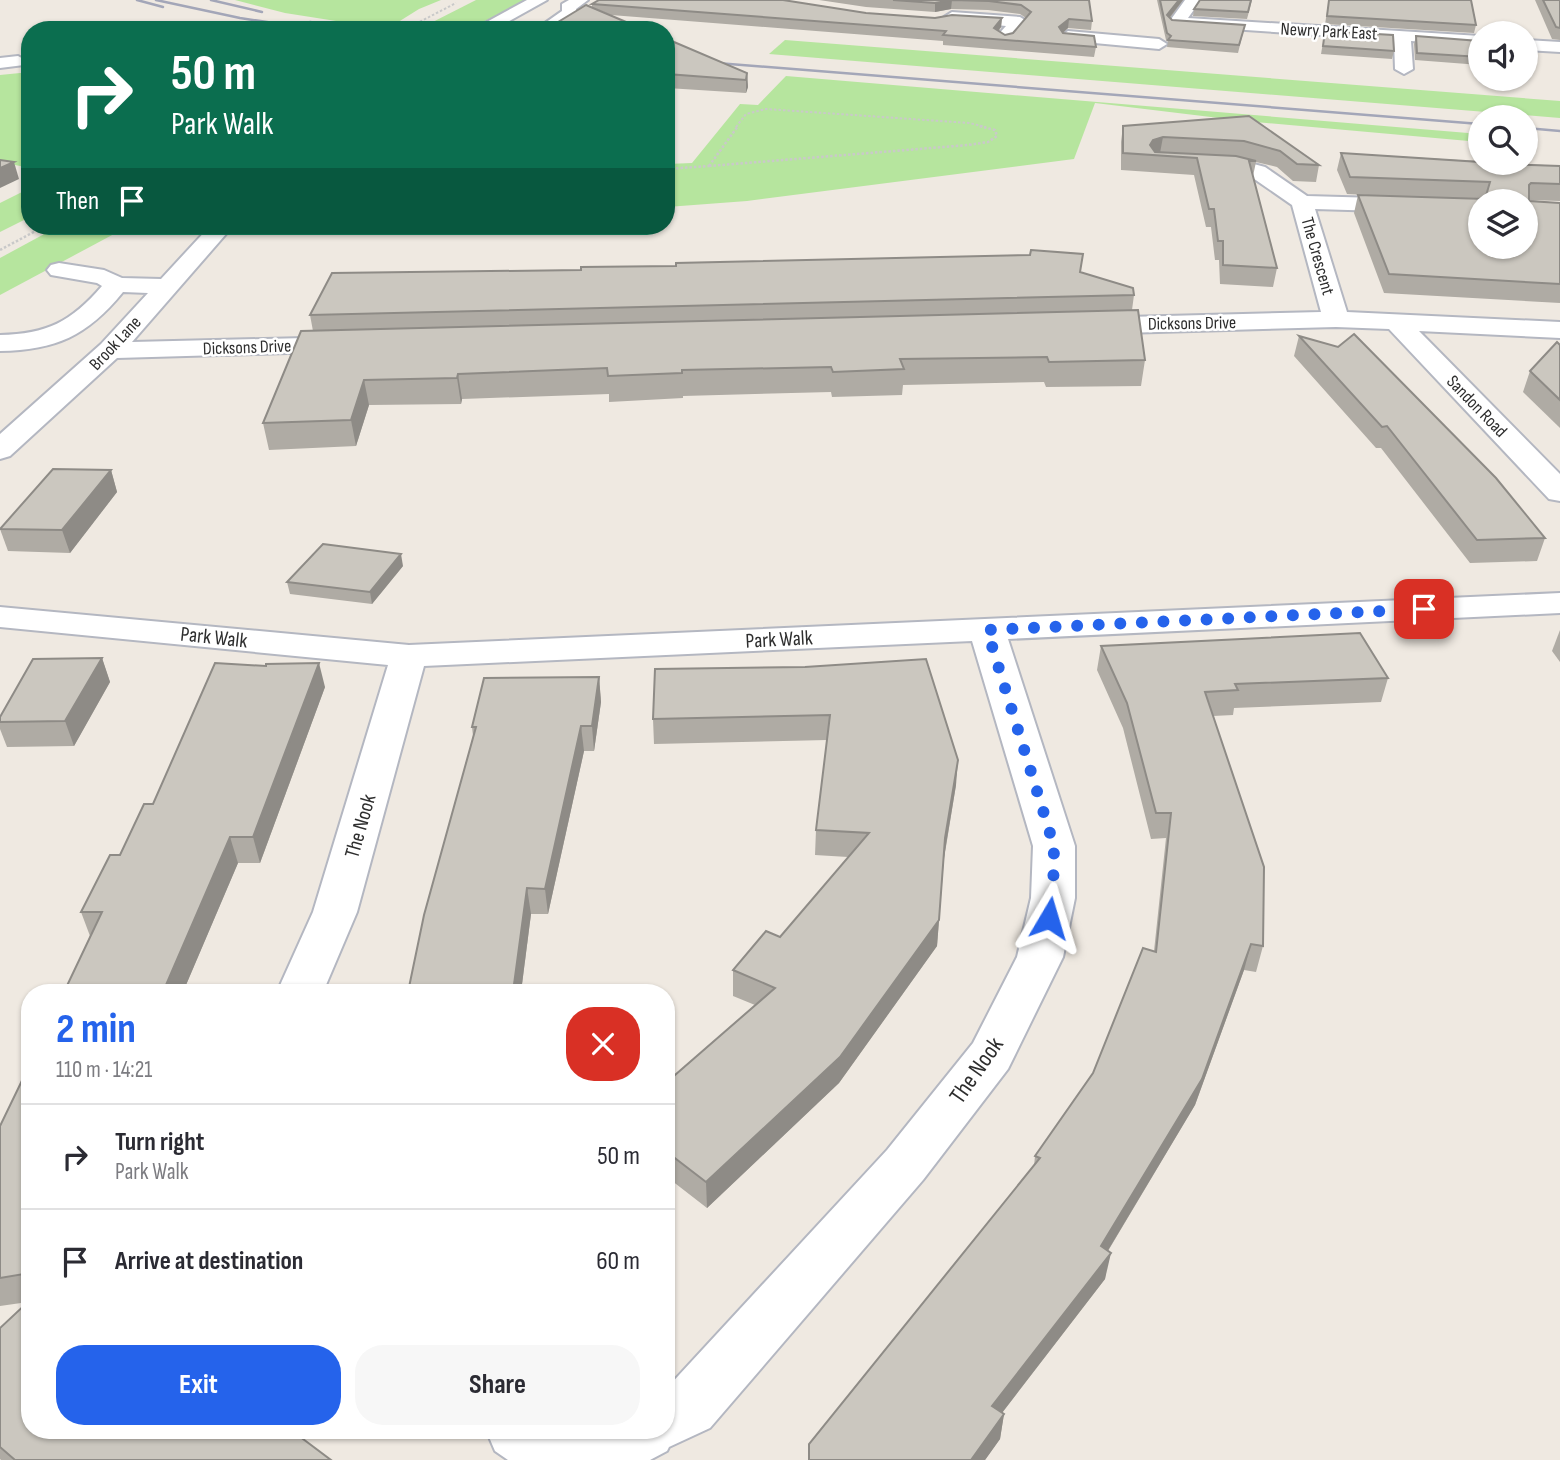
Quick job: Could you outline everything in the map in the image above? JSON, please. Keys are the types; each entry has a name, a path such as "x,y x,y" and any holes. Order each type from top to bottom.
{"street":[{"path":"497,21 538,0"},
{"path":"556,21 570,12 568,7 580,0"},
{"path":"1068,36 1157,48 1193,0"},
{"path":"1014,20 1024,17 1030,9"},
{"path":"935,20 951,17 1020,22 1004,37"},
{"name":"Newry Park East","path":"1177,22 1468,40"},
{"path":"1402,36 1404,69"},
{"path":"1538,46 1560,47"},
{"path":"1184,163 1234,164 1269,174 1302,202"},
{"name":"The Crescent","path":"1336,319 1302,202 1468,207"},
{"name":"Brook Lane","path":"0,450 100,360 214,235"},
{"path":"59,270 104,277 116,285 168,286"},
{"path":"0,343 47,340 76,327 100,305 116,285"},
{"name":"Dicksons Drive","path":"1057,326 1336,319 1560,330"},
{"name":"Sandon Road","path":"1394,320 1560,492"},
{"name":"Dicksons Drive","path":"26,367 372,344"},
{"name":"Park Walk","path":"0,617 409,656 1560,603"},
{"name":"The Nook","path":"675,1415 689,1408 905,1164 991,1056 1040,957 1053,898 1054,846 987,630"},
{"name":"The Nook","path":"304,984 335,912 409,656"},
{"path":"528,1439 534,1443 610,1448 628,1439"}],"path":[{"path":"421,21 462,0"},
{"path":"675,168 709,166 968,145 988,142 997,136 995,130 969,123 766,109 746,114 709,166"},
{"path":"0,250 28,235"}],"green space":[{"path":"235,0 441,0 400,21 336,21 285,13"},
{"path":"476,0 526,0 485,21 435,21"},
{"path":"785,40 1560,101 1560,118 1538,116 1538,105 1468,105 1468,111 769,54"},
{"path":"21,73 21,166 0,162 0,75"},
{"path":"786,76 1468,133 1468,141 1244,121 1095,103 1074,159 747,201 675,206 675,164 692,163 740,104 758,105"},
{"path":"21,192 21,222 0,232 0,203"},
{"path":"42,235 112,235 0,295 0,258"}],"building":[{"path":"599,0 783,0 866,13 935,18 952,15 1002,18 994,28 1005,35 1013,33 1031,12 1021,5 952,0 1089,0 1092,21 1069,19 1059,27 1063,33 1094,36 1096,47 943,35 946,31 592,4"},
{"path":"893,0 952,0 935,3"},
{"path":"1160,0 1179,0 1167,15 1172,20 1245,25 1239,45 1168,40 1171,36 1167,33"},
{"path":"1200,0 1251,0 1248,12 1194,9"},
{"path":"1329,0 1471,0 1475,21 1468,21 1468,25 1327,16"},
{"path":"1543,0 1560,0 1560,28 1556,27"},
{"path":"586,5 624,21 560,21"},
{"path":"1325,31 1393,35 1394,51 1323,46"},
{"path":"1416,36 1468,40 1468,56 1417,53"},
{"path":"675,42 747,73 746,80 675,75"},
{"path":"1249,116 1319,165 1297,164 1280,151 1244,141 1163,137 1153,140 1150,145 1155,152 1236,156 1256,161 1249,161 1277,268 1223,265 1223,241 1218,241 1214,209 1209,209 1197,158 1123,153 1123,126"},
{"path":"1341,153 1468,161 1468,175 1538,175 1538,165 1560,166 1560,184 1531,183 1529,189 1488,189 1490,182 1350,177"},
{"path":"0,160 14,162 0,168"},
{"path":"1358,195 1468,198 1468,259 1538,259 1538,202 1560,203 1560,284 1389,274"},
{"path":"1031,250 1083,254 1080,272 1133,288 1134,295 310,315 332,273 581,270 581,267 676,266 676,263 1030,255"},
{"path":"1138,310 1145,360 1049,362 1047,357 900,359 904,369 833,372 831,367 682,370 682,373 608,376 607,368 458,374 457,378 364,380 351,420 263,423 301,331"},
{"path":"1354,334 1496,478 1545,538 1477,540 1387,426 1382,427 1299,336 1338,347"},
{"path":"1557,342 1560,345 1560,400 1530,371"},
{"path":"53,469 111,470 62,530 0,529"},
{"path":"323,544 401,554 370,592 287,582"},
{"path":"1360,633 1388,678 1235,684 1238,690 1205,692 1264,867 1263,946 1251,944 1202,1079 1101,1246 1111,1253 992,1406 1004,1414 971,1460 809,1460 809,1444 1040,1158 1035,1156 1093,1073 1143,948 1156,952 1171,813 1156,813 1127,703 1101,646"},
{"path":"102,658 65,721 0,722 0,717 33,659"},
{"path":"926,659 958,760 945,838 939,920 840,1057 706,1182 675,1158 675,1075 775,988 733,970 766,931 780,937 869,833 816,830 830,715 653,719 655,669 805,667"},
{"path":"215,663 266,666 319,663 253,837 230,837 166,984 68,984 102,912 81,912 110,855 120,855 144,804 153,804"},
{"path":"599,677 592,726 581,726 545,889 527,888 514,984 410,984 424,915 476,727 472,727 484,678"},
{"path":"21,1083 21,1274 0,1278 0,1126"},
{"path":"21,1308 21,1439 303,1439 331,1460 15,1460 0,1447 0,1328"}],"railway":[{"path":"137,0 163,7"},
{"path":"156,0 260,21"},
{"path":"211,0 262,12"},
{"path":"675,60 1468,123"},
{"path":"1538,129 1560,131"}],"route":[{"path":"1049,918 1053,898 1054,846 987,630 1424,609"}]}
